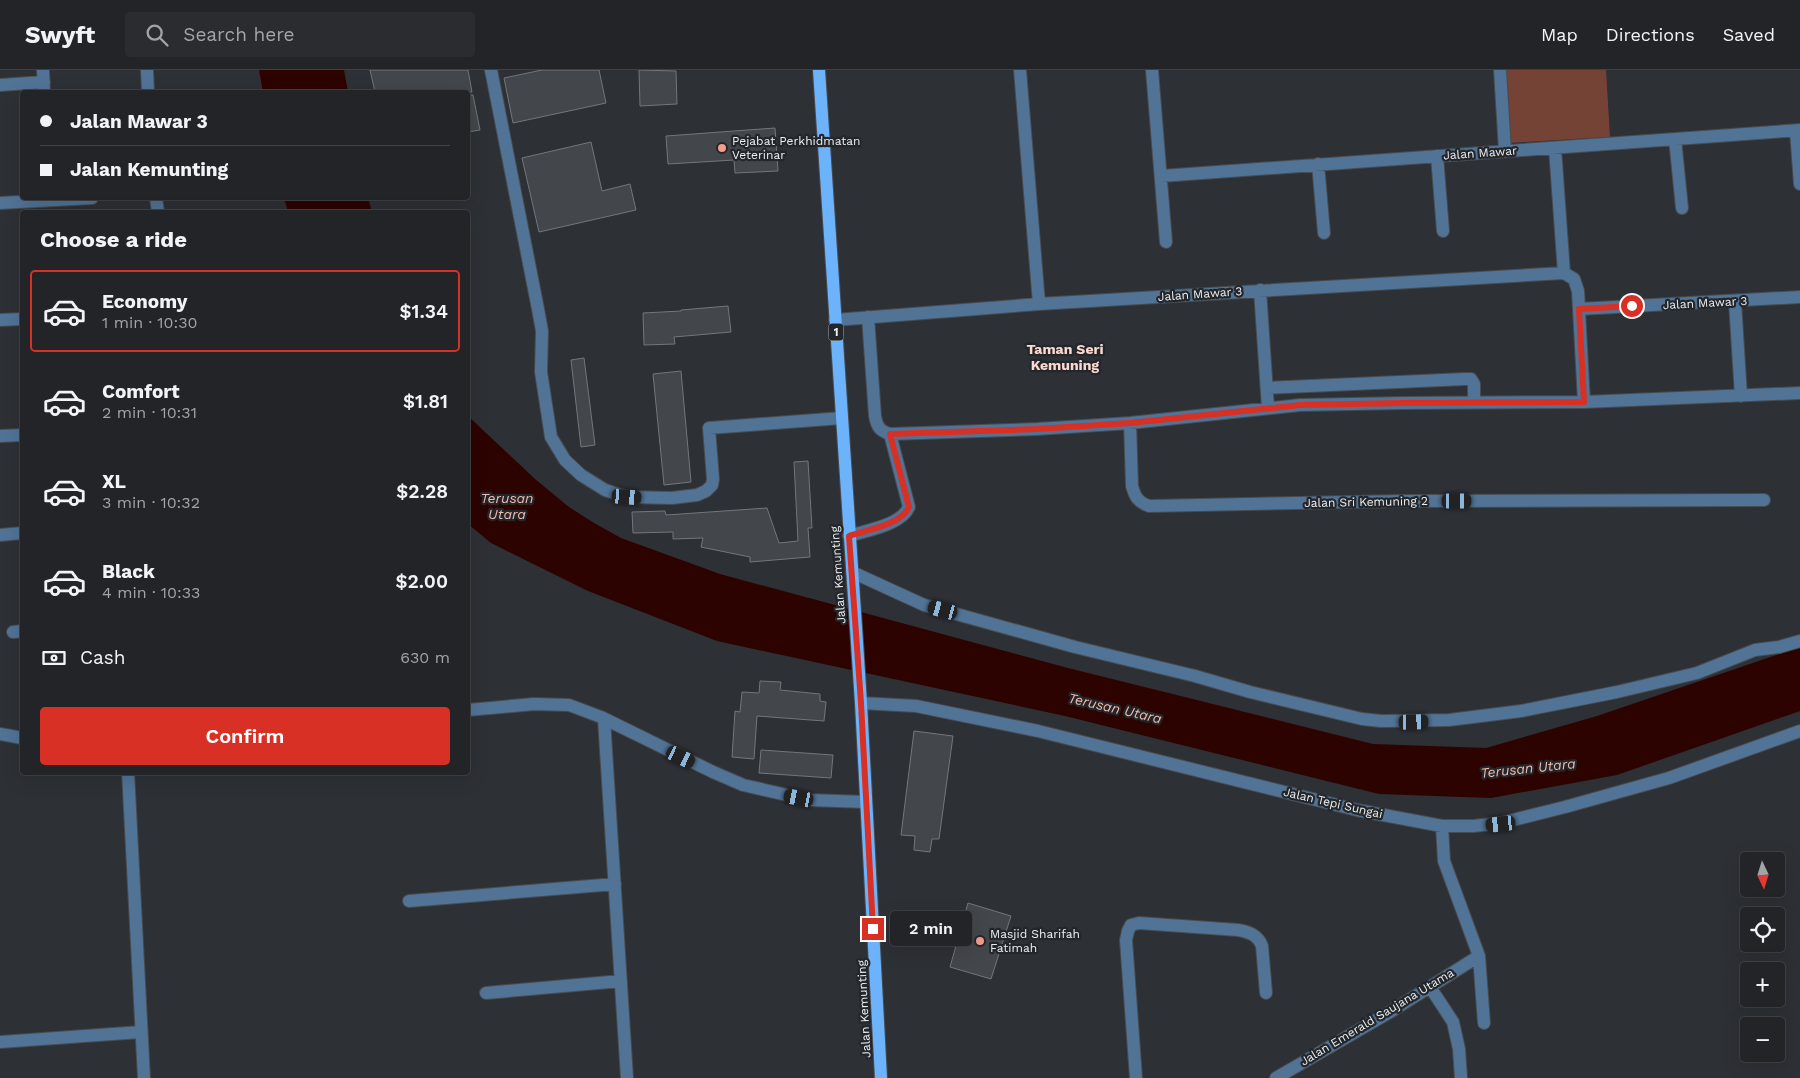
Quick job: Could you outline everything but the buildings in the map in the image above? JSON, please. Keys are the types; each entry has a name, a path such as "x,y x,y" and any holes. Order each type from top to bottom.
{"main road":[{"name":"Jalan Kemunting","path":"819,70 861,703 881,1078"}],"street":[{"path":"147,70 148,90"},
{"path":"491,70 538,309 542,337 541,372 551,437 565,460 581,475 604,490 627,497 672,498 697,495 706,491 712,485 709,428 842,418"},
{"path":"1020,70 1039,304"},
{"path":"1152,70 1166,242"},
{"path":"1500,70 1505,151"},
{"path":"0,85 44,82"},
{"path":"1798,130 1800,184"},
{"name":"Jalan Mawar","path":"1161,176 1798,130"},
{"path":"1675,139 1682,208"},
{"path":"1555,148 1564,273 1574,279 1578,291 1584,402"},
{"path":"1437,156 1443,231"},
{"path":"1318,164 1324,233"},
{"path":"0,203 32,200"},
{"name":"Jalan Mawar 3","path":"835,320 1039,304 1564,273"},
{"path":"1260,290 1268,408"},
{"name":"Jalan Mawar 3","path":"1579,309 1800,298"},
{"path":"1735,302 1741,396"},
{"path":"868,317 875,416 877,426 882,432 890,434 1037,429 1130,423 1268,408 1357,404 1584,402 1800,393"},
{"path":"0,320 20,319"},
{"path":"1267,388 1465,378 1471,379 1474,384 1474,403"},
{"name":"Jalan Sri Kemuning 2","path":"1130,423 1132,486 1134,494 1140,502 1149,506 1402,501 1764,500"},
{"path":"849,536 898,520 906,514 909,507 890,434"},
{"path":"0,436 20,435"},
{"path":"0,535 20,534"},
{"path":"852,572 924,605 1075,647 1195,676 1250,692 1362,719 1382,721 1449,720 1521,711 1617,692 1697,672 1755,650 1779,647 1800,641"},
{"name":"Jalan Tepi Sungai","path":"861,703 916,706 1038,731 1358,810 1442,826 1501,824 1669,778 1800,731"},
{"path":"470,710 555,704 569,705 604,719 743,785 809,800 866,802"},
{"path":"604,719 627,1078"},
{"path":"0,734 20,738"},
{"path":"128,775 144,1078"},
{"path":"1442,826 1444,861 1453,890 1479,956 1484,1023"},
{"path":"409,900 615,884"},
{"path":"1136,1078 1126,940 1131,925 1139,923 1246,931 1252,934 1260,939 1262,946 1266,993"},
{"name":"Jalan Emerald Saujana Utama","path":"1276,1078 1479,956"},
{"path":"486,993 621,981"},
{"path":"1430,987 1453,1022 1459,1049 1461,1078"},
{"path":"0,1042 141,1032"}],"shaded area":[{"path":"1504,70 1606,70 1610,137 1508,143"}],"water":[{"path":"259,70 344,70 348,90 263,90"},
{"path":"285,200 369,200 371,210 287,210"},
{"name":"Terusan Utara","path":"470,418 535,479 569,507 594,523 621,538 720,574 1068,668 1373,744 1486,748 1597,716 1800,647 1800,711 1617,775 1491,798 1379,794 1065,716 717,641 588,591 491,543 470,526"}],"place":[{"name":"Pejabat Perkhidmatan Veterinar","path":"722,148"},
{"name":"Masjid Sharifah Fatimah","path":"980,941"}],"district":[{"name":"Taman Seri Kemuning","path":"1065,358"}],"route":[{"path":"873,929 861,703 849,536 898,520 906,514 909,507 890,434 1037,429 1130,423 1300,405 1584,402 1579,309 1632,306"}]}
